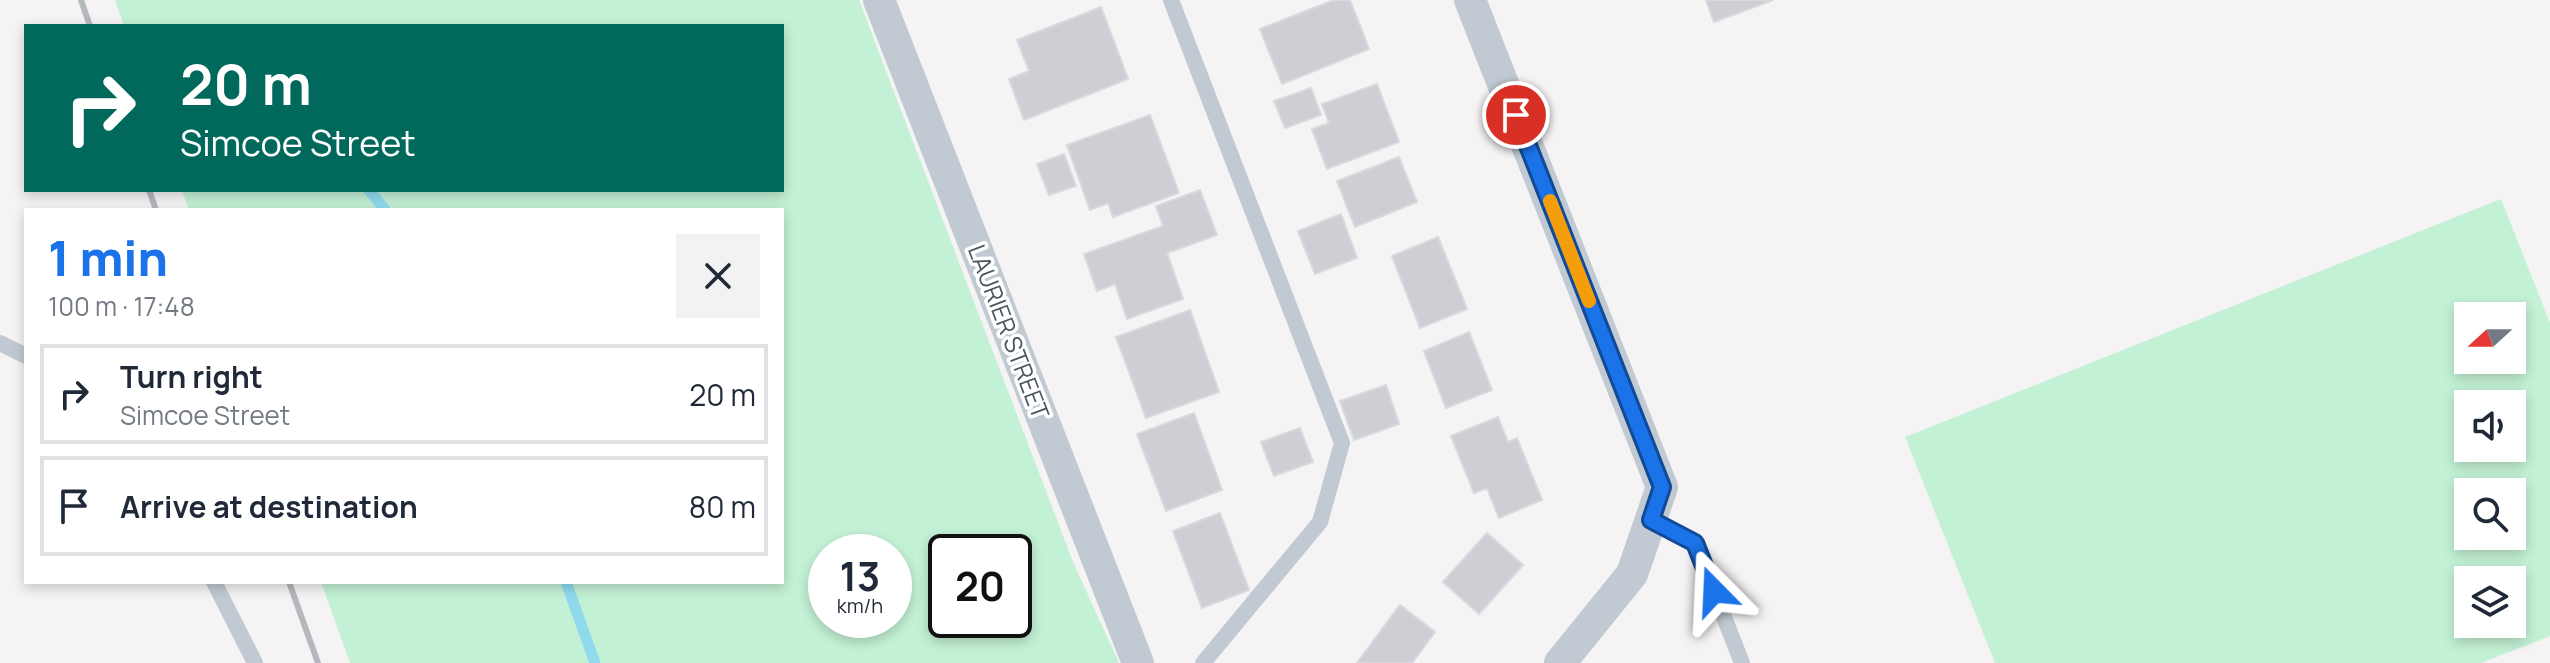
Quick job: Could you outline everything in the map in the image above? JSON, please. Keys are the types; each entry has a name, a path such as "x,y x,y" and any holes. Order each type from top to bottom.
{"street":[{"name":"LAURIER STREET","path":"879,0 1138,663"},
{"path":"1470,0 1662,487 1632,574 1560,663"}],"lane":[{"path":"1171,0 1342,443 1320,522 1203,663"},
{"path":"0,343 24,355"},
{"path":"1651,520 1695,543 1742,663"},
{"path":"215,584 255,663"}],"green space":[{"path":"115,0 859,0 1073,562 1119,663 350,663 322,584 784,584 784,208 188,208 183,192 784,192 784,24 123,24"},
{"path":"2501,199 2550,323 2550,636 2481,663 1995,663 1905,437"}],"building":[{"path":"1334,0 1350,0 1369,49 1282,84 1260,29"},
{"path":"1706,0 1773,0 1714,22"},
{"path":"1101,7 1128,79 1024,120 1009,79 1029,71 1017,40"},
{"path":"1377,84 1399,142 1327,169 1312,129 1329,123 1322,104"},
{"path":"1311,88 1321,115 1285,128 1274,101"},
{"path":"1150,115 1179,193 1113,217 1108,203 1090,210 1067,145"},
{"path":"1064,154 1076,186 1049,195 1037,164"},
{"path":"1399,157 1417,202 1355,227 1337,181"},
{"path":"1200,190 1217,235 1167,253 1183,299 1127,319 1115,284 1097,291 1084,254 1163,226 1156,206"},
{"path":"1341,214 1357,258 1315,274 1298,231"},
{"path":"1438,237 1467,309 1420,328 1392,256"},
{"path":"1190,310 1219,392 1146,418 1116,337"},
{"path":"1469,332 1492,390 1446,408 1424,351"},
{"path":"1386,385 1399,424 1354,440 1340,401"},
{"path":"1194,413 1222,490 1166,511 1137,434"},
{"path":"1498,417 1508,442 1517,438 1542,500 1499,518 1487,488 1474,493 1451,436"},
{"path":"1300,428 1313,462 1274,476 1261,442"},
{"path":"1220,513 1249,590 1202,608 1173,531"},
{"path":"1487,533 1523,565 1479,614 1443,582"},
{"path":"1400,605 1435,632 1412,663 1357,663"}],"waterway":[{"path":"371,192 383,208"},
{"path":"567,584 595,663"}],"railway":[{"path":"81,0 89,24"},
{"path":"150,192 155,208"},
{"path":"290,584 318,663"}],"slow traffic":[{"path":"1550,201 1589,301"}],"route":[{"path":"1516,115 1662,487 1651,520 1695,543 1714,591"}]}
